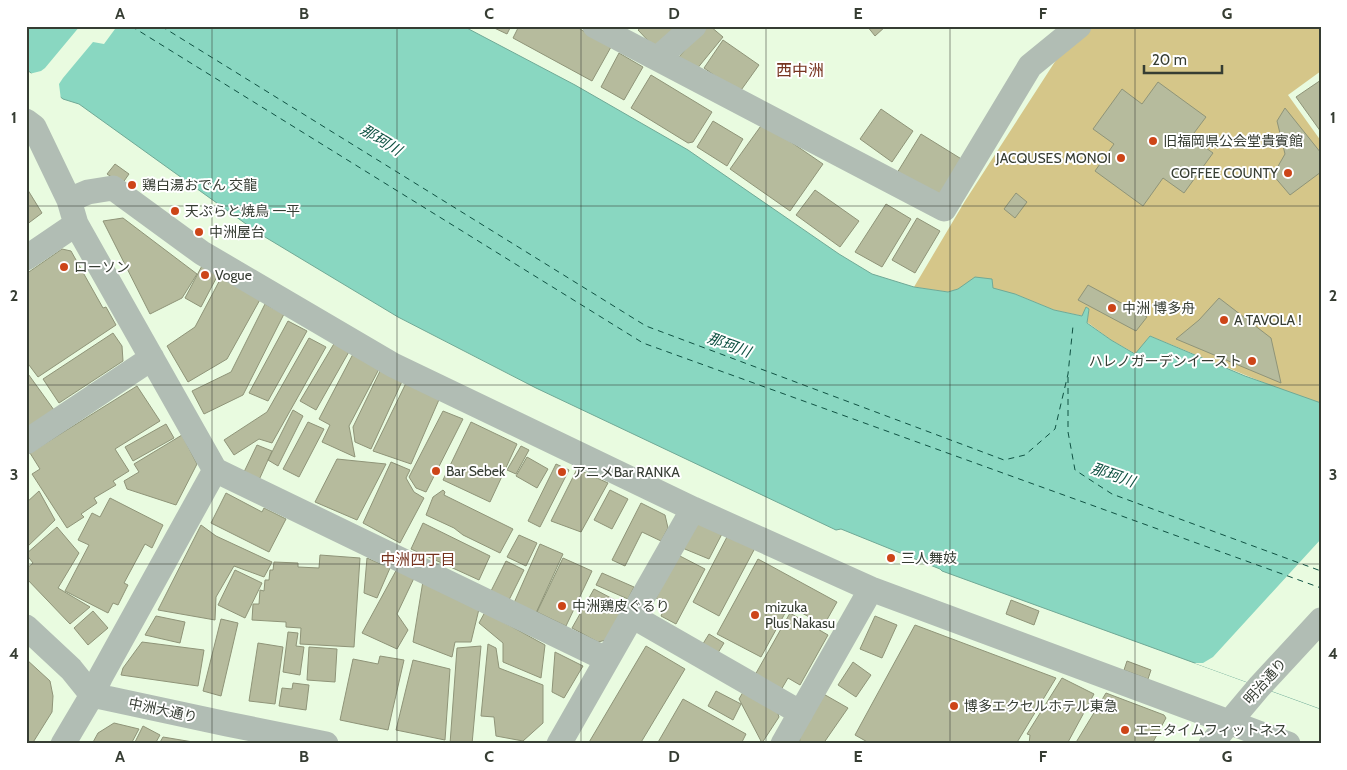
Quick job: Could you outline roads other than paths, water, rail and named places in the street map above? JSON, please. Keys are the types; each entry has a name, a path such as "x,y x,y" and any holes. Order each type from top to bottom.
{"street":[{"path":"595,26 944,209 1030,66 1079,26"},
{"path":"658,58 694,26"},
{"path":"26,121 34,127 69,200 76,224 215,470 606,659"},
{"path":"69,200 88,192 113,188 202,253 393,365 693,509 871,589 1288,744"},
{"path":"26,258 76,224"},
{"path":"26,442 152,358"},
{"path":"63,744 92,695 215,470"},
{"path":"559,744 693,509"},
{"path":"783,744 871,589"},
{"path":"632,616 801,713"},
{"name":"明治通り","path":"1211,744 1259,687 1321,620"},
{"path":"26,627 71,669 92,695"},
{"name":"中洲大通り","path":"92,695 222,734 326,744"}],"water":[{"name":"那珂川","path":"26,26 463,26 575,85 688,150 839,254 872,274 914,287 948,292 958,289 975,277 992,279 993,288 1015,294 1054,310 1082,316 1086,307 1089,309 1087,323 1135,354 1150,336 1245,376 1321,403 1321,709 942,571 841,529 836,530 536,388 398,317 260,234 79,104 63,99 26,69"}],"place":[{"name":"旧福岡県公会堂貴賓館","path":"1153,141"},
{"name":"JACQUSES MONOI","path":"1121,158"},
{"name":"COFFEE COUNTY","path":"1288,173"},
{"name":"鶏白湯おでん 交龍","path":"132,185"},
{"name":"天ぷらと焼鳥 一平","path":"175,211"},
{"name":"中洲屋台","path":"199,232"},
{"name":"ローソン","path":"64,267"},
{"name":"Vogue","path":"205,275"},
{"name":"中洲 博多舟","path":"1112,308"},
{"name":"A TAVOLA !","path":"1224,320"},
{"name":"ハレノガーデンイースト","path":"1252,361"},
{"name":"Bar Sebek","path":"436,471"},
{"name":"アニメBar RANKA","path":"562,472"},
{"name":"三人舞妓","path":"891,558"},
{"name":"中洲鶏皮ぐるり","path":"562,606"},
{"name":"mizuka Plus Nakasu","path":"755,615"},
{"name":"博多エクセルホテル東急","path":"954,706"},
{"name":"エニタイムフィットネス","path":"1125,730"}],"district":[{"name":"西中洲","path":"800,70"},
{"name":"中洲四丁目","path":"418,560"}]}
